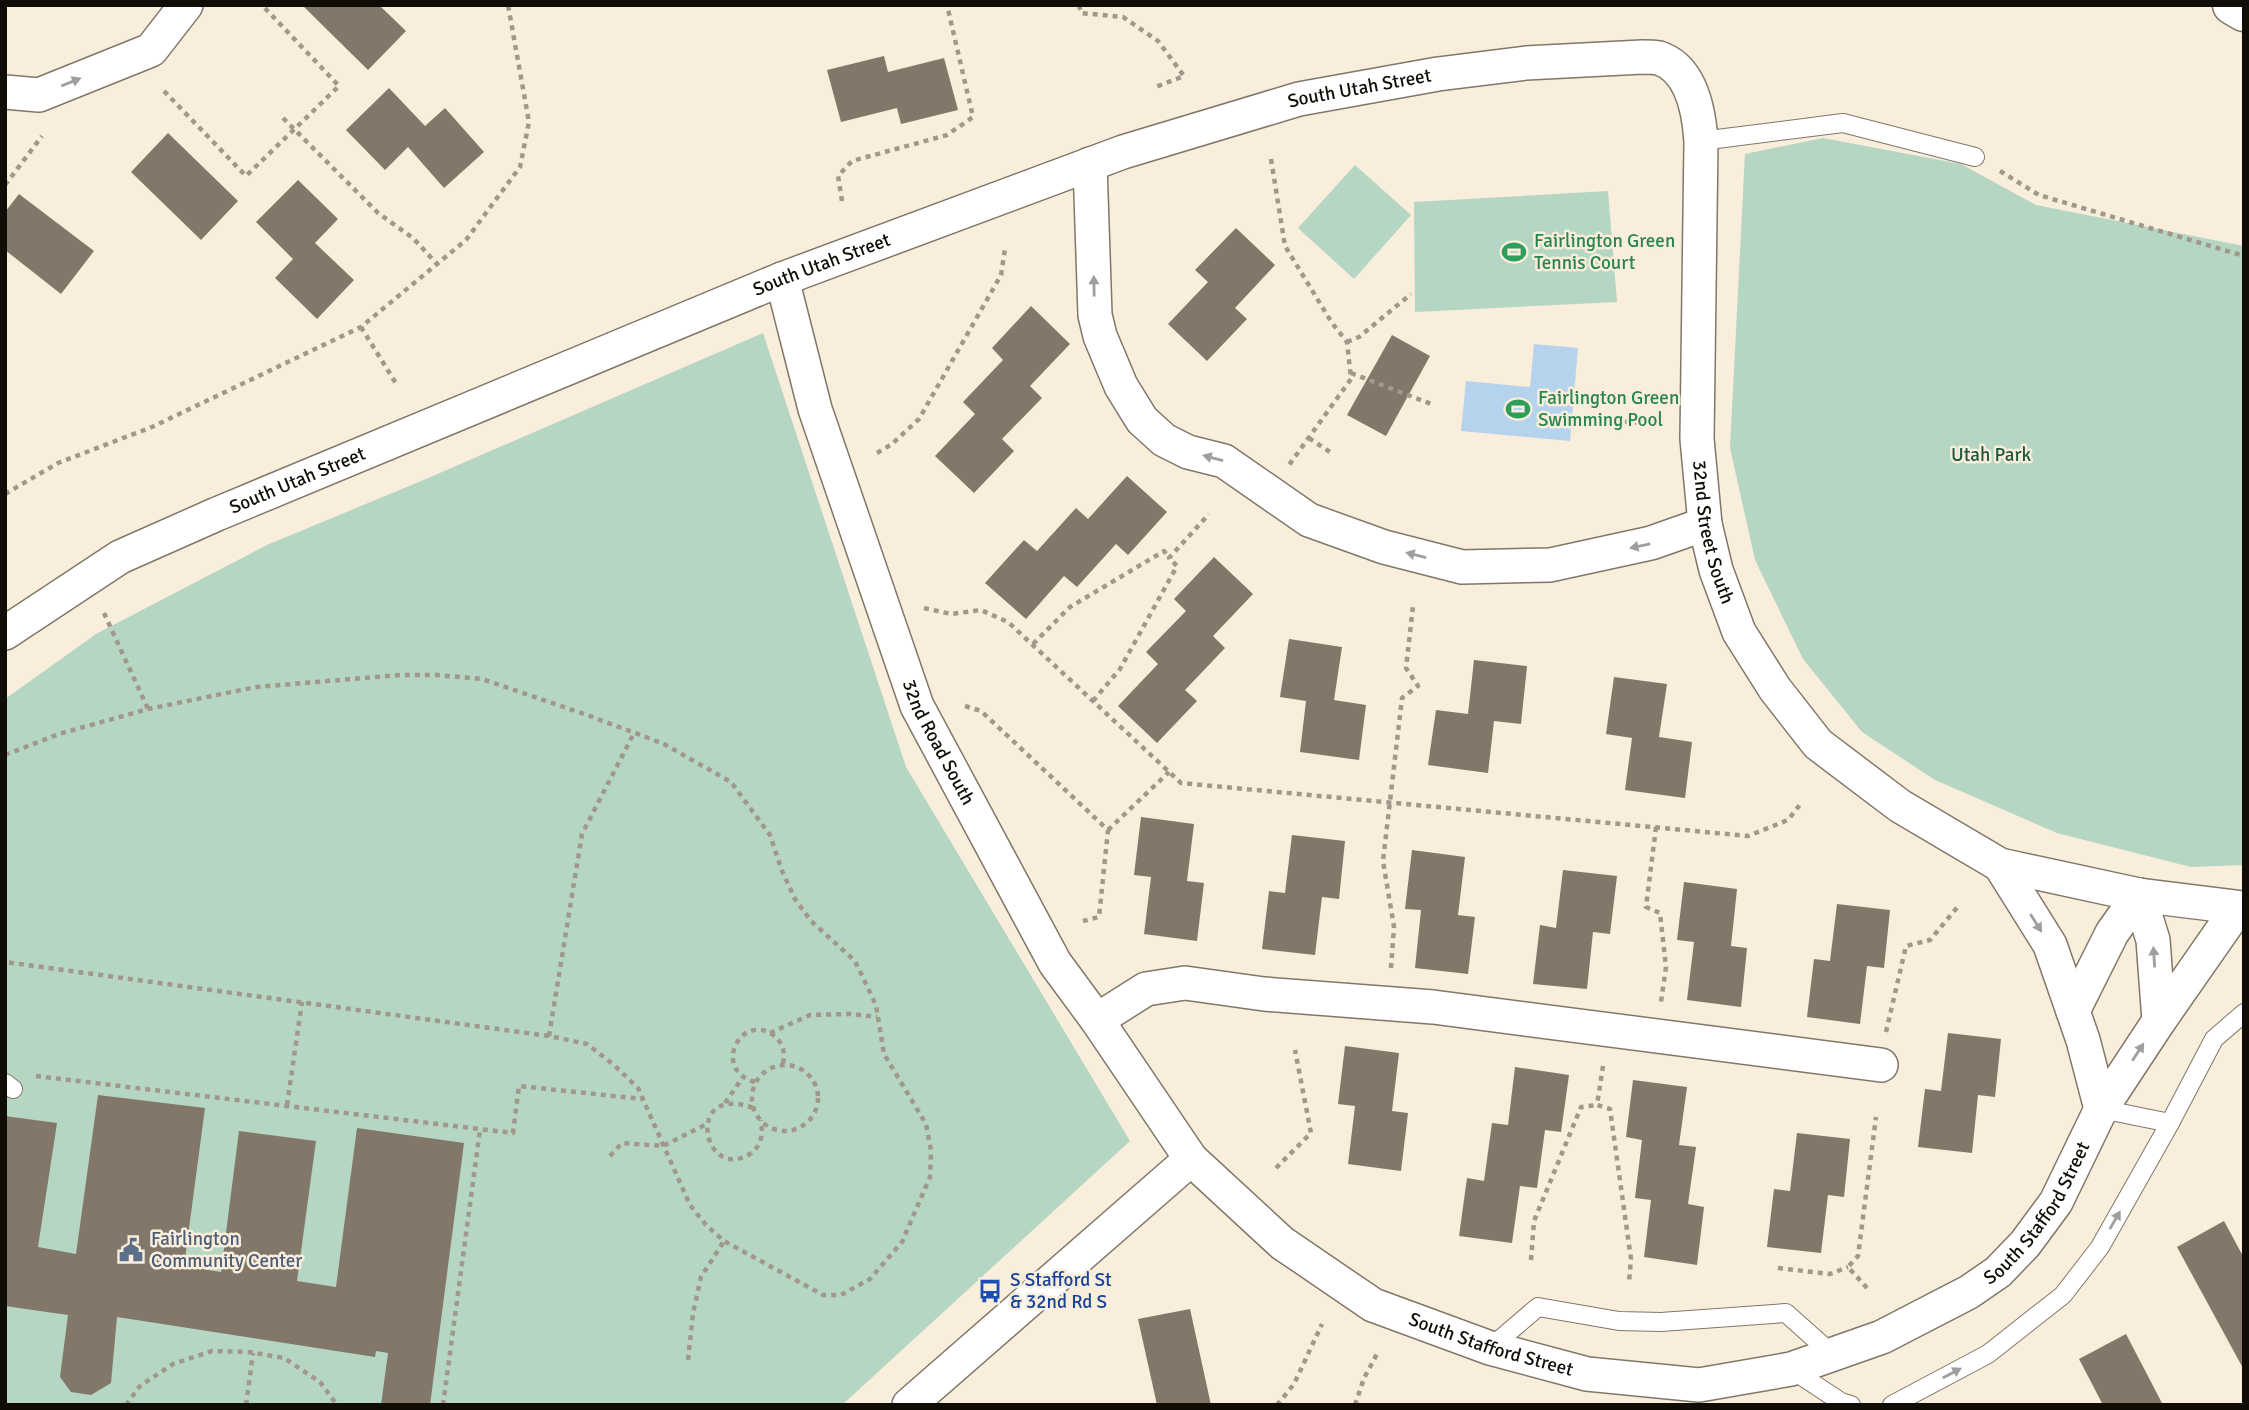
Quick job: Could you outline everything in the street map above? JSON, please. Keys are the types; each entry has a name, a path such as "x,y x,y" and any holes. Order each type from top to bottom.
{"highway":[{"path":"2232,5 2244,12"}],"street":[{"path":"5,92 39,95 151,50 186,5"},
{"name":"South Utah Street","path":"5,633 120,558 281,487 782,279 1166,137 1299,99 1438,74 1526,63 1659,58 1682,76"},
{"name":"32nd Street South","path":"1682,76 1695,100 1702,141 1698,439 1705,524 1716,569 1739,632 1775,689 1818,744 1900,806 2000,865 2139,895"},
{"path":"1090,164 1095,315 1100,336 1128,397 1142,419 1164,440 1188,452 1224,461 1309,520 1384,547 1462,567 1550,565 1651,543 1705,524"},
{"name":"32nd Road South","path":"782,279 815,409 917,706 1055,963 1191,1159"},
{"name":"32nd Street South","path":"2000,865 2050,945 2073,1011"},
{"path":"2101,1109 2073,1011 2112,933 2139,895"},
{"path":"2139,895 2153,940 2159,1021"},
{"name":"South Stafford Street","path":"1191,1159 1282,1242 1373,1305 1490,1348 1587,1374 1700,1395 1791,1369 1882,1337 1969,1292 1998,1272 2025,1244 2056,1202 2101,1109 2159,1021 2240,909 2139,895"},
{"path":"1097,1020 1146,989 1185,983 1264,994 1433,1007 1883,1053"},
{"path":"909,1405 1191,1159"}],"lane":[{"path":"1702,141 1843,123 1975,157"},
{"path":"1892,1405 1989,1354 2063,1295 2100,1247 2214,1039 2244,1013"},
{"path":"2101,1109 2170,1123"},
{"path":"1490,1348 1538,1307 1619,1321 1661,1322 1786,1313 1833,1355"},
{"path":"1791,1369 1841,1402 1852,1405"}],"path":[{"path":"164,91 246,176 339,86 262,5"},
{"path":"5,494 58,463 152,426 361,327 466,240 520,167 529,122 508,5"},
{"path":"842,201 838,176 852,161 947,135 973,117 947,5"},
{"path":"1079,5 1081,13 1123,18 1158,41 1184,76 1153,88"},
{"path":"283,118 378,213 413,238 437,264"},
{"path":"5,185 42,136"},
{"path":"1975,157 2039,195 2244,256"},
{"path":"1270,159 1286,246 1332,323 1347,342 1351,379 1288,466"},
{"path":"877,453 892,444 919,419 1001,275 1005,249"},
{"path":"1347,342 1359,337 1411,294"},
{"path":"361,327 397,385"},
{"path":"1350,372 1431,404"},
{"path":"1585,418 1642,423"},
{"path":"1309,438 1329,452"},
{"path":"1169,558 1209,514"},
{"path":"1032,645 1070,607 1164,551 1177,566 1120,669 1093,701"},
{"path":"1391,974 1394,927 1383,861 1402,698 1418,686 1406,668 1413,606"},
{"path":"924,608 951,614 981,610 1008,622 1181,783 1748,836 1788,820 1802,802"},
{"path":"104,613 148,709"},
{"path":"5,755 59,734 148,709 256,687 389,676 437,675 482,679 664,744 731,782 770,835 794,899 811,921 855,961 876,1005 884,1054 926,1124 931,1151 930,1177 902,1242 870,1279 841,1294 823,1295 724,1241 706,1224 690,1205 638,1088 587,1044 550,1036 5,962"},
{"path":"965,706 981,711 1108,830"},
{"path":"550,1036 582,834 634,733"},
{"path":"1083,921 1098,917 1108,830 1169,772"},
{"path":"1656,827 1646,906 1660,913 1666,967 1661,1004"},
{"path":"1883,1053 1906,946 1930,940 1960,904"},
{"path":"286,1105 302,1002"},
{"path":"770,1033 810,1015 851,1014 878,1017"},
{"path":"755,1082 738,1073 733,1063 732,1053 737,1041 746,1033 758,1030 770,1033 780,1041 784,1051 783,1065"},
{"path":"1276,1168 1311,1133 1295,1050"},
{"path":"790,1065 803,1070 817,1090 814,1113 808,1122 797,1128 784,1131 771,1128 761,1120 754,1108 752,1095 755,1082 764,1072 776,1066 790,1065"},
{"path":"1597,1105 1603,1065"},
{"path":"9,1086 37,1074 513,1133 519,1086 643,1099"},
{"path":"725,1104 743,1076"},
{"path":"754,1108 738,1102 725,1104 713,1111 707,1124 706,1136 711,1147 720,1155 732,1159 754,1152 760,1142 761,1120"},
{"path":"1531,1260 1534,1221 1581,1107 1597,1105 1610,1108 1631,1259 1629,1282"},
{"path":"1777,1268 1830,1274 1848,1267 1858,1256 1876,1116"},
{"path":"610,1156 622,1143 663,1146 707,1124"},
{"path":"443,1405 480,1130"},
{"path":"688,1360 693,1313 701,1277 724,1241"},
{"path":"1848,1267 1867,1288"},
{"path":"1277,1405 1294,1384 1322,1324"},
{"path":"126,1405 140,1386 173,1364 212,1351 284,1358 320,1382 337,1405"},
{"path":"246,1405 253,1353"},
{"path":"1355,1405 1364,1378 1377,1354"}],"green space":[{"name":"Utah Park","path":"1823,138 1961,164 2036,205 2244,246 2244,865 2191,867 2057,833 1935,780 1862,732 1803,659 1755,560 1730,448 1745,154"},
{"path":"1355,165 1411,215 1354,279 1298,228"},
{"name":"Fairlington Green Tennis Court","path":"1608,191 1617,302 1415,312 1414,202"},
{"path":"763,333 906,767 1130,1141 842,1405 5,1405 5,699 96,634 267,545"}],"water":[{"name":"Fairlington Green Swimming Pool","path":"1534,344 1578,348 1570,441 1461,431 1466,381 1530,387"}],"building":[{"path":"302,5 379,5 406,31 368,70"},
{"path":"884,56 888,72 944,58 958,110 901,124 897,108 841,122 827,70"},
{"path":"389,88 425,126 445,108 484,152 444,188 408,147 385,170 346,130"},
{"path":"168,133 238,201 201,240 131,172"},
{"path":"298,180 338,219 315,243 354,280 317,319 275,278 293,259 256,222"},
{"path":"19,194 94,251 61,294 5,250 5,212"},
{"path":"1236,228 1275,265 1235,308 1247,319 1207,361 1168,324 1208,282 1195,270"},
{"path":"1031,306 1070,344 1030,386 1042,398 1002,439 1014,451 974,493 935,456 975,414 963,402 1003,360 992,348"},
{"path":"1392,335 1430,356 1386,436 1347,415"},
{"path":"1127,476 1167,512 1128,555 1116,544 1077,587 1064,576 1026,619 985,583 1024,540 1037,551 1076,508 1088,519"},
{"path":"1214,557 1253,594 1213,636 1225,648 1185,690 1197,701 1157,743 1118,706 1158,664 1146,652 1186,611 1174,599"},
{"path":"1289,639 1342,647 1334,700 1366,705 1359,760 1300,752 1306,701 1280,697"},
{"path":"1474,660 1527,666 1521,724 1494,721 1488,773 1428,765 1436,710 1468,714"},
{"path":"1614,677 1667,684 1659,737 1692,742 1685,798 1625,790 1632,738 1606,734"},
{"path":"1141,817 1194,824 1187,881 1204,883 1197,941 1144,934 1151,877 1134,875"},
{"path":"1292,835 1345,841 1339,899 1322,897 1315,955 1262,949 1269,891 1285,893"},
{"path":"1412,850 1465,857 1458,915 1475,917 1468,974 1415,968 1421,910 1405,909"},
{"path":"1563,870 1617,876 1610,934 1593,932 1587,989 1533,984 1540,925 1556,928"},
{"path":"1684,882 1737,889 1731,946 1747,948 1741,1007 1687,1000 1694,942 1677,940"},
{"path":"1837,904 1890,910 1884,968 1867,966 1860,1024 1807,1017 1814,959 1830,961"},
{"path":"1948,1033 2001,1039 1995,1097 1978,1095 1972,1153 1918,1147 1925,1089 1941,1091"},
{"path":"1345,1046 1399,1053 1392,1111 1408,1113 1401,1171 1348,1164 1355,1106 1338,1104"},
{"path":"1515,1067 1569,1075 1561,1132 1545,1130 1537,1188 1520,1186 1512,1243 1459,1236 1467,1178 1484,1181 1492,1123 1508,1125"},
{"path":"1633,1080 1687,1087 1679,1145 1696,1147 1688,1204 1704,1207 1697,1265 1644,1257 1651,1200 1635,1198 1642,1140 1626,1137"},
{"name":"Fairlington Community Center","path":"98,1095 205,1108 184,1266 221,1272 239,1131 316,1141 297,1281 336,1287 357,1128 464,1143 430,1405 381,1405 388,1353 376,1351 375,1357 117,1317 111,1383 91,1395 71,1392 60,1377 68,1315 5,1306 5,1116 57,1123 38,1247 76,1254"},
{"path":"1797,1133 1850,1139 1844,1197 1828,1195 1821,1253 1767,1247 1774,1189 1790,1191"},
{"path":"2224,1221 2244,1258 2244,1370 2177,1247"},
{"path":"1190,1309 1211,1405 1157,1405 1138,1319"},
{"path":"2126,1334 2163,1405 2103,1405 2079,1359"}],"place":[{"name":"Fairlington Green Tennis Court","path":"1514,252"},
{"name":"Fairlington Green Swimming Pool","path":"1518,409"},
{"name":"Fairlington Community Center","path":"131,1250"},
{"name":"S Stafford St & 32nd Rd S","path":"990,1291"}]}
